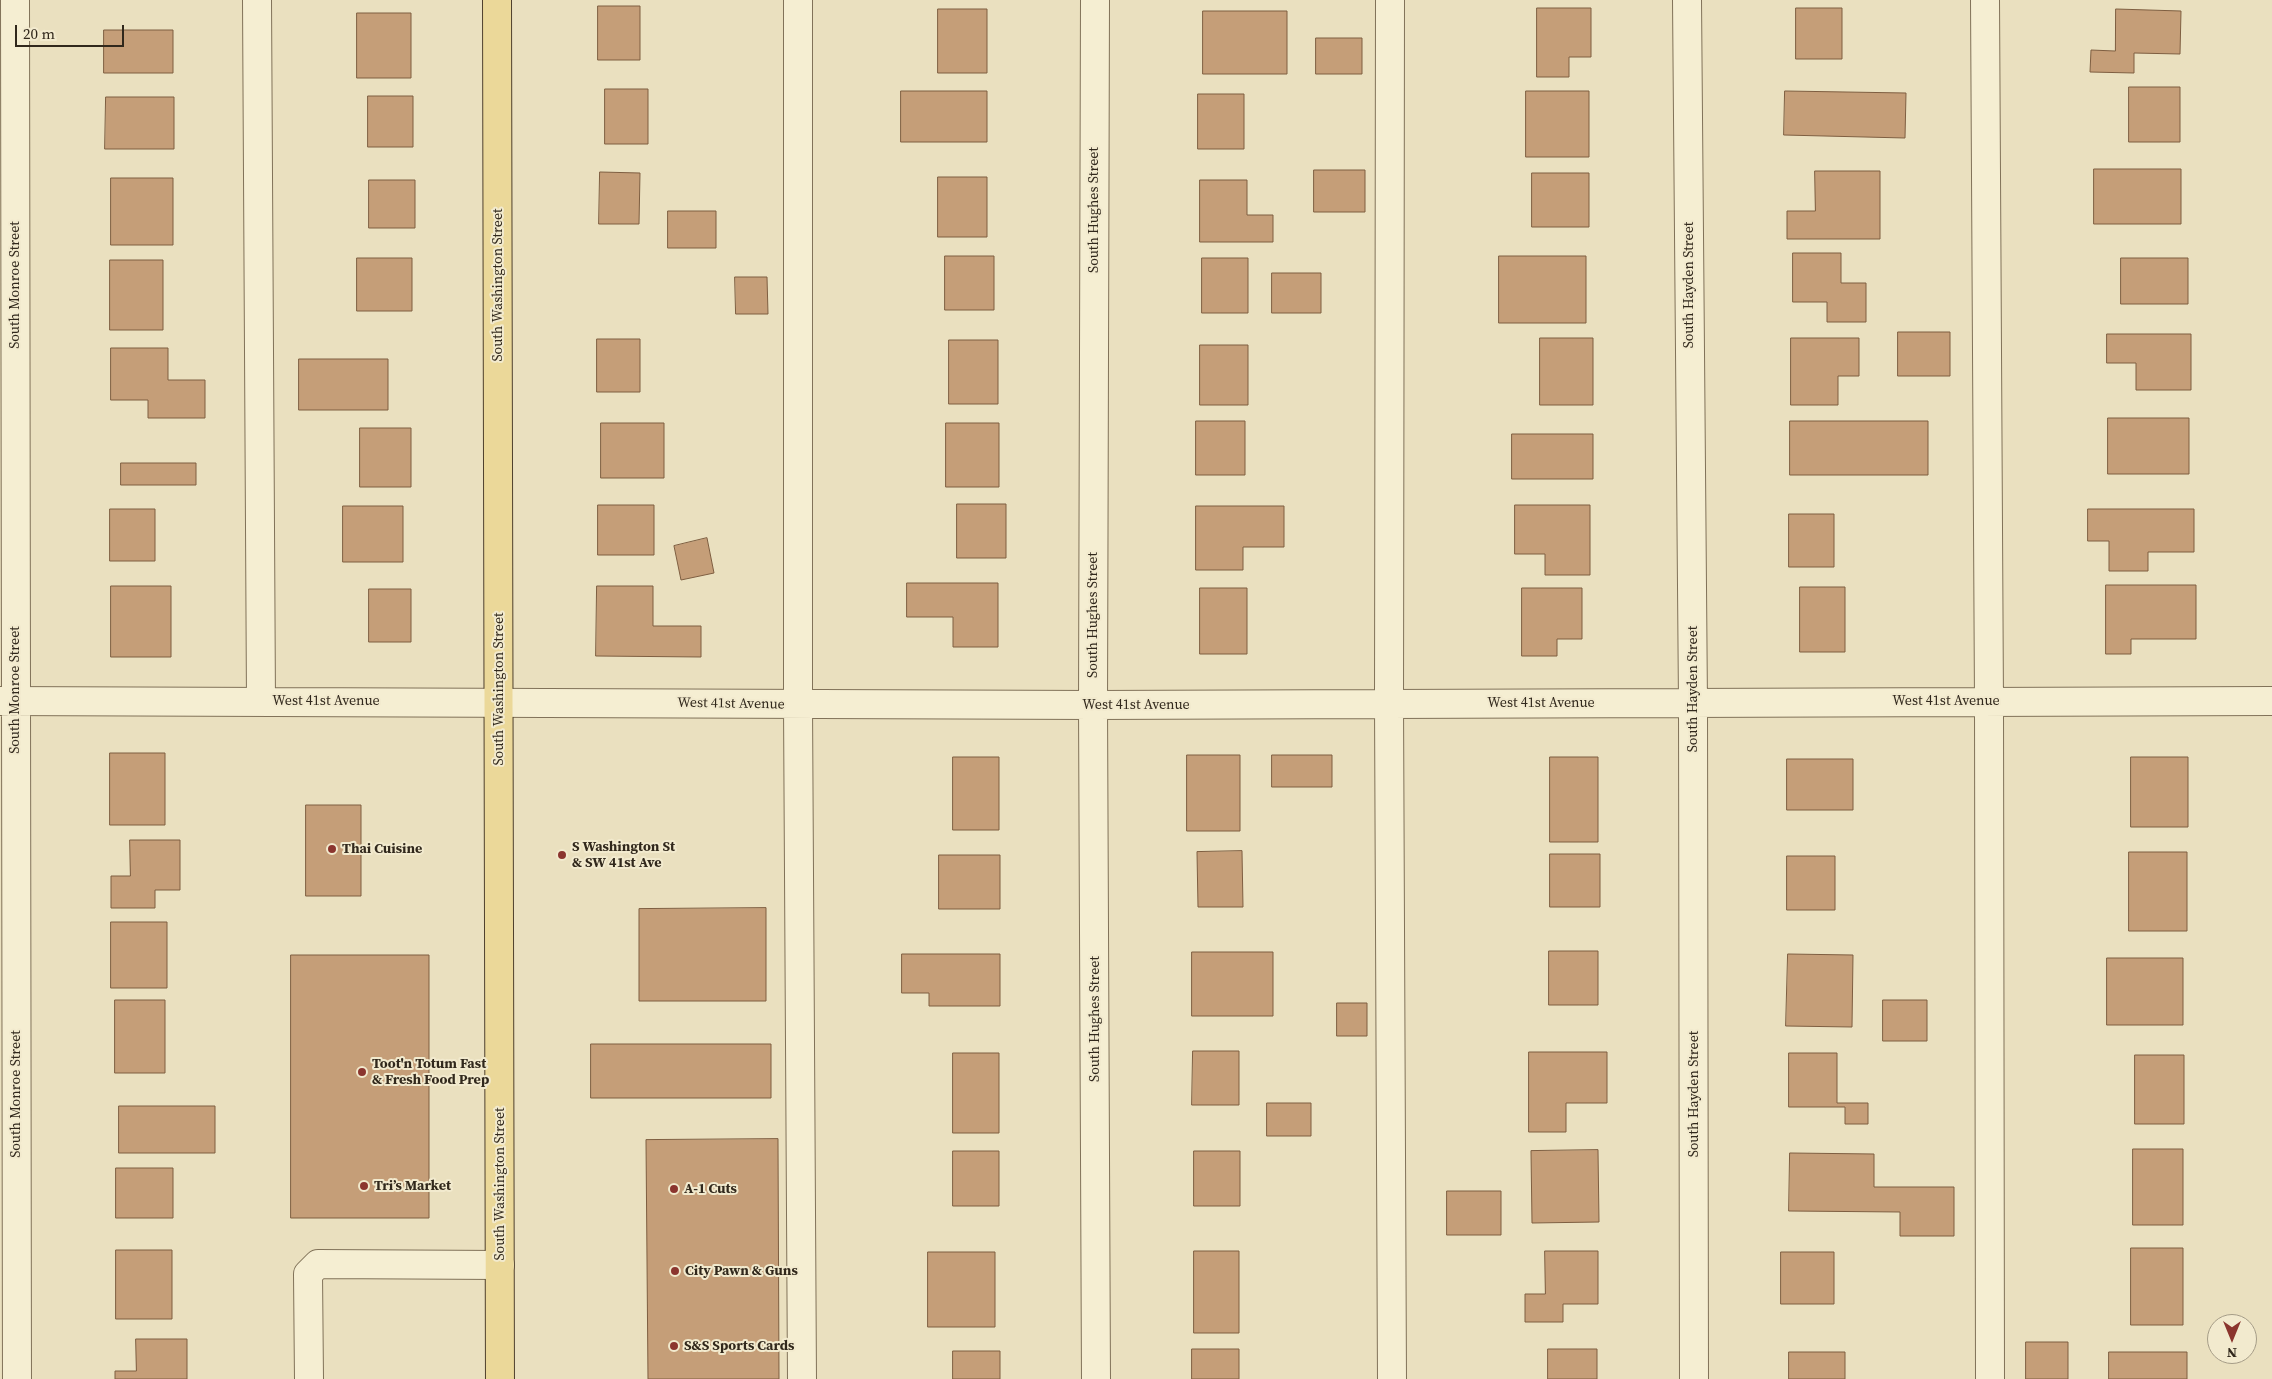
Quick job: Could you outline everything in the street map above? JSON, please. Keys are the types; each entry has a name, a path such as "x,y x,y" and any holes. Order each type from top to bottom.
{"main road":[{"name":"South Washington Street","path":"497,0 500,1379"}],"street":[{"name":"South Monroe Street","path":"15,0 8,701 17,1379"},
{"path":"257,0 261,701"},
{"path":"798,0 798,705 802,1379"},
{"name":"South Hughes Street","path":"1095,0 1093,705 1096,1379"},
{"path":"1390,0 1389,703 1392,1379"},
{"name":"South Hayden Street","path":"1687,0 1693,703 1694,1379"},
{"path":"1985,0 1990,1379"},
{"name":"West 41st Avenue","path":"8,701 798,705 2272,701"},
{"path":"309,1379 308,1274 318,1264 500,1265"}],"building":[{"path":"598,6 640,6 640,60 598,60"},
{"path":"1537,8 1591,8 1591,57 1569,57 1569,77 1537,77"},
{"path":"1796,8 1842,8 1842,59 1796,59"},
{"path":"938,9 987,9 987,73 938,73"},
{"path":"2116,9 2181,11 2180,54 2134,53 2134,73 2090,72 2091,50 2115,51"},
{"path":"1203,11 1287,11 1287,74 1203,74"},
{"path":"357,13 411,13 411,78 357,78"},
{"path":"104,30 173,30 173,73 104,73"},
{"path":"1316,38 1362,38 1362,74 1316,74"},
{"path":"2129,87 2180,87 2180,142 2129,142"},
{"path":"605,89 648,89 648,144 605,144"},
{"path":"901,91 987,91 987,142 901,142"},
{"path":"1526,91 1589,91 1589,157 1526,157"},
{"path":"1785,91 1906,93 1905,138 1784,135"},
{"path":"1198,94 1244,94 1244,149 1198,149"},
{"path":"368,96 413,96 413,147 368,147"},
{"path":"106,97 174,97 174,149 105,149"},
{"path":"2094,169 2181,169 2181,224 2094,224"},
{"path":"1314,170 1365,170 1365,212 1314,212"},
{"path":"1815,171 1880,171 1880,239 1787,239 1787,211 1815,211"},
{"path":"600,172 640,173 639,224 599,224"},
{"path":"1532,173 1589,173 1589,227 1532,227"},
{"path":"938,177 987,177 987,237 938,237"},
{"path":"111,178 173,178 173,245 111,245"},
{"path":"369,180 415,180 415,228 369,228"},
{"path":"1200,180 1247,180 1247,215 1273,215 1273,242 1200,242"},
{"path":"668,211 716,211 716,248 668,248"},
{"path":"1793,253 1841,253 1841,283 1866,283 1866,322 1827,322 1827,302 1793,302"},
{"path":"945,256 994,256 994,310 945,310"},
{"path":"1499,256 1586,256 1586,323 1499,323"},
{"path":"357,258 412,258 412,311 357,311"},
{"path":"1202,258 1248,258 1248,313 1202,313"},
{"path":"2121,258 2188,258 2188,304 2121,304"},
{"path":"110,260 163,260 163,330 110,330"},
{"path":"1272,273 1321,273 1321,313 1272,313"},
{"path":"735,277 767,277 768,314 736,314"},
{"path":"1898,332 1950,332 1950,376 1898,376"},
{"path":"2107,334 2191,334 2191,390 2136,390 2136,363 2107,363"},
{"path":"1540,338 1593,338 1593,405 1540,405"},
{"path":"1791,338 1859,338 1859,376 1838,376 1838,405 1791,405"},
{"path":"597,339 640,339 640,392 597,392"},
{"path":"949,340 998,340 998,404 949,404"},
{"path":"1200,345 1248,345 1248,405 1200,405"},
{"path":"111,348 168,348 168,380 205,380 205,418 148,418 148,400 111,400"},
{"path":"299,359 388,359 388,410 299,410"},
{"path":"2108,418 2189,418 2189,474 2108,474"},
{"path":"1196,421 1245,421 1245,475 1196,475"},
{"path":"1790,421 1928,421 1928,475 1790,475"},
{"path":"601,423 664,423 664,478 601,478"},
{"path":"946,423 999,423 999,487 946,487"},
{"path":"360,428 411,428 411,487 360,487"},
{"path":"1512,434 1593,434 1593,479 1512,479"},
{"path":"121,463 196,463 196,485 121,485"},
{"path":"957,504 1006,504 1006,558 957,558"},
{"path":"598,505 654,505 654,555 598,555"},
{"path":"1515,505 1590,505 1590,575 1545,575 1545,554 1515,554"},
{"path":"343,506 403,506 403,562 343,562"},
{"path":"1196,506 1284,506 1284,547 1243,547 1243,570 1196,570"},
{"path":"110,509 155,509 155,561 110,561"},
{"path":"2088,509 2194,509 2194,552 2148,552 2148,571 2109,571 2109,541 2088,541"},
{"path":"1789,514 1834,514 1834,567 1789,567"},
{"path":"707,538 714,573 681,580 674,546"},
{"path":"907,583 998,583 998,647 953,647 953,617 907,617"},
{"path":"2106,585 2196,585 2196,639 2131,639 2131,654 2106,654"},
{"path":"111,586 171,586 171,657 111,657"},
{"path":"597,586 653,586 653,626 701,626 701,657 596,656"},
{"path":"1800,587 1845,587 1845,652 1800,652"},
{"path":"1200,588 1247,588 1247,654 1200,654"},
{"path":"1522,588 1582,588 1582,639 1557,639 1557,656 1522,656"},
{"path":"369,589 411,589 411,642 369,642"},
{"path":"110,753 165,753 165,825 110,825"},
{"path":"1187,755 1240,755 1240,831 1187,831"},
{"path":"1272,755 1332,755 1332,787 1272,787"},
{"path":"953,757 999,757 999,830 953,830"},
{"path":"1550,757 1598,757 1598,842 1550,842"},
{"path":"2131,757 2188,757 2188,827 2131,827"},
{"path":"1787,759 1853,759 1853,810 1787,810"},
{"path":"306,805 361,805 361,896 306,896"},
{"path":"130,840 180,840 180,890 155,890 155,908 111,908 111,876 130,876"},
{"path":"1242,851 1243,907 1198,907 1197,852"},
{"path":"2129,852 2187,852 2187,931 2129,931"},
{"path":"1550,854 1600,854 1600,907 1550,907"},
{"path":"939,855 1000,855 1000,909 939,909"},
{"path":"1787,856 1835,856 1835,910 1787,910"},
{"path":"766,908 766,1001 639,1001 639,909"},
{"path":"111,922 167,922 167,988 111,988"},
{"path":"1549,951 1598,951 1598,1005 1549,1005"},
{"path":"1192,952 1273,952 1273,1016 1192,1016"},
{"path":"902,954 1000,954 1000,1006 929,1006 929,993 902,993"},
{"path":"1788,954 1853,955 1852,1027 1786,1026"},
{"path":"291,955 429,955 429,1218 291,1218"},
{"path":"2107,958 2183,958 2183,1025 2107,1025"},
{"path":"115,1000 165,1000 165,1073 115,1073"},
{"path":"1883,1000 1927,1000 1927,1041 1883,1041"},
{"path":"1337,1003 1367,1003 1367,1036 1337,1036"},
{"path":"591,1044 771,1044 771,1098 591,1098"},
{"path":"1193,1051 1239,1051 1239,1105 1192,1105"},
{"path":"1529,1052 1607,1052 1607,1103 1566,1103 1566,1132 1529,1132"},
{"path":"953,1053 999,1053 999,1133 953,1133"},
{"path":"1789,1053 1837,1053 1837,1103 1868,1103 1868,1124 1845,1124 1845,1107 1789,1107"},
{"path":"2135,1055 2184,1055 2184,1124 2135,1124"},
{"path":"1267,1103 1311,1103 1311,1136 1267,1136"},
{"path":"119,1106 215,1106 215,1153 119,1153"},
{"path":"778,1139 779,1379 648,1379 646,1140"},
{"path":"2133,1149 2183,1149 2183,1225 2133,1225"},
{"path":"1598,1150 1599,1222 1532,1223 1531,1151"},
{"path":"953,1151 999,1151 999,1206 953,1206"},
{"path":"1194,1151 1240,1151 1240,1206 1194,1206"},
{"path":"1790,1153 1874,1154 1874,1187 1954,1187 1954,1236 1900,1236 1900,1212 1789,1211"},
{"path":"116,1168 173,1168 173,1218 116,1218"},
{"path":"1447,1191 1501,1191 1501,1235 1447,1235"},
{"path":"2131,1248 2183,1248 2183,1325 2131,1325"},
{"path":"116,1250 172,1250 172,1319 116,1319"},
{"path":"1194,1251 1239,1251 1239,1333 1194,1333"},
{"path":"1545,1251 1598,1251 1598,1304 1563,1304 1563,1322 1525,1322 1525,1294 1545,1294"},
{"path":"928,1252 995,1252 995,1327 928,1327"},
{"path":"1781,1252 1834,1252 1834,1304 1781,1304"},
{"path":"136,1339 187,1339 187,1379 115,1379 115,1371 136,1371"},
{"path":"2026,1342 2068,1342 2068,1379 2026,1379"},
{"path":"1192,1349 1239,1349 1239,1379 1192,1379"},
{"path":"1548,1349 1597,1349 1597,1379 1548,1379"},
{"path":"953,1351 1000,1351 1000,1379 953,1379"},
{"path":"1789,1352 1845,1352 1845,1379 1789,1379"},
{"path":"2109,1352 2187,1352 2187,1379 2109,1379"}],"place":[{"name":"Thai Cuisine","path":"332,849"},
{"name":"S Washington St & SW 41st Ave","path":"562,855"},
{"name":"Toot'n Totum Fast & Fresh Food Prep","path":"362,1072"},
{"name":"Tri’s Market","path":"364,1186"},
{"name":"A-1 Cuts","path":"674,1189"},
{"name":"City Pawn & Guns","path":"675,1271"},
{"name":"S&S Sports Cards","path":"674,1346"}]}
